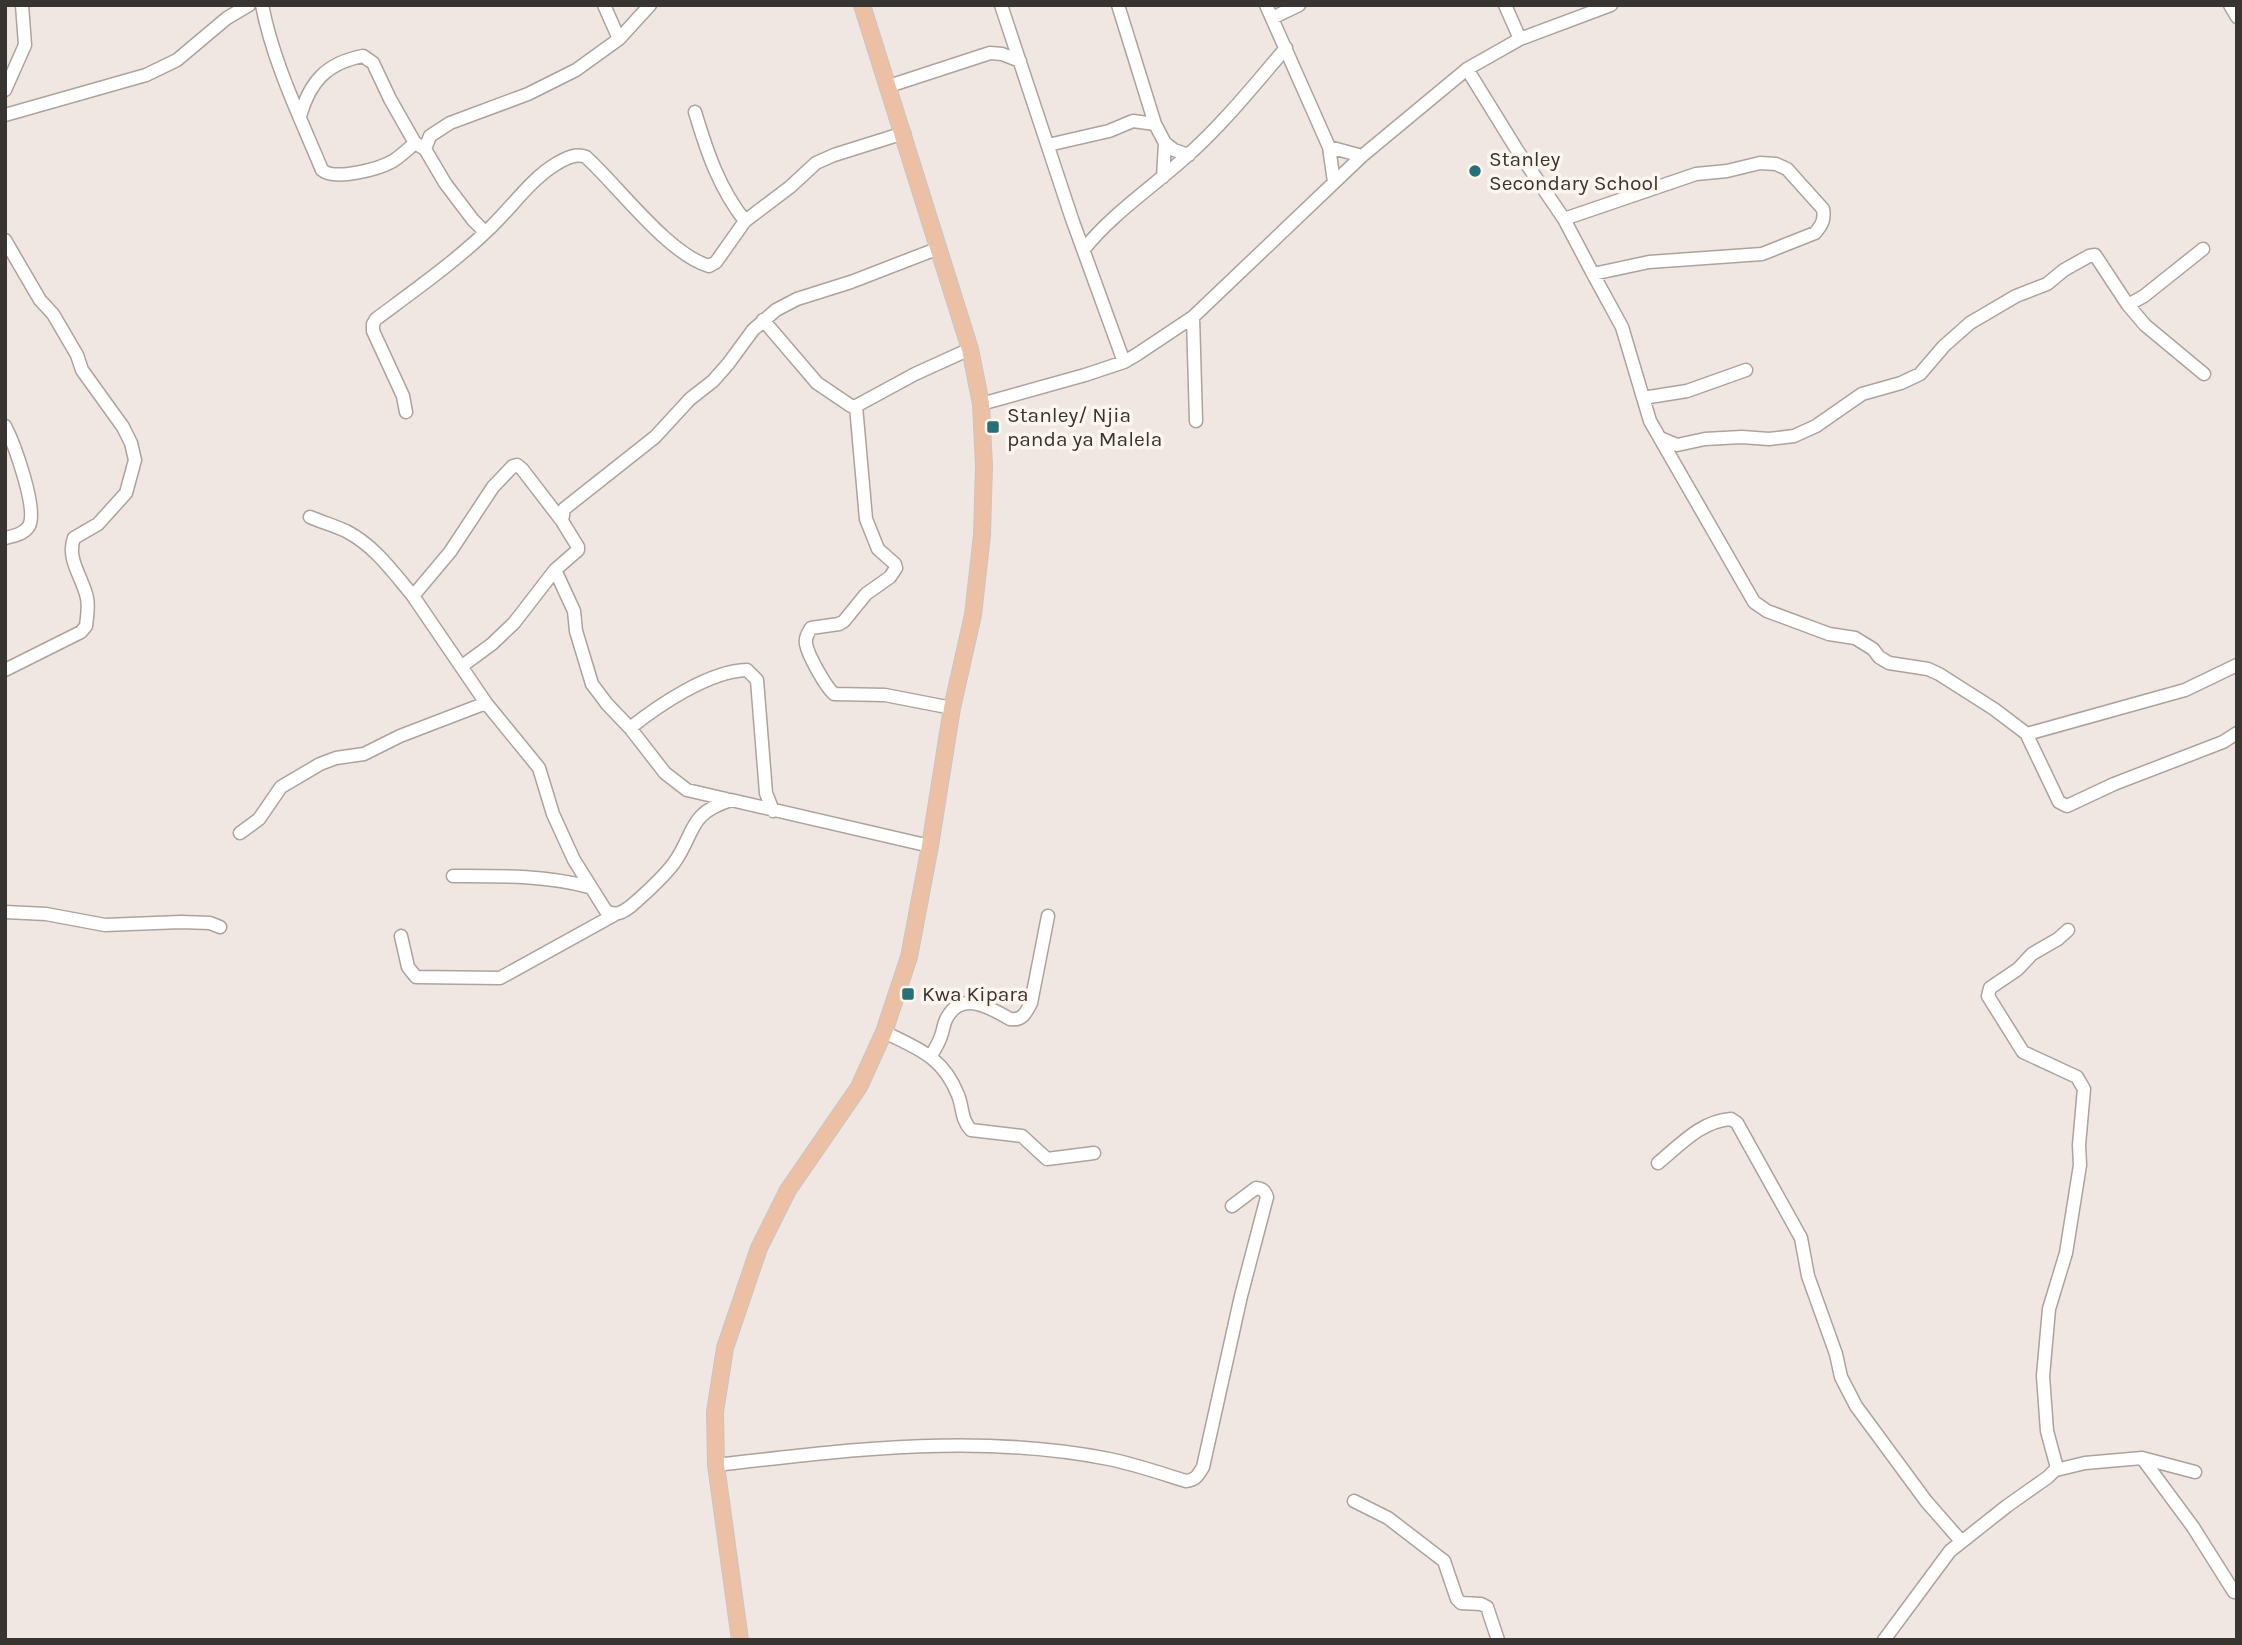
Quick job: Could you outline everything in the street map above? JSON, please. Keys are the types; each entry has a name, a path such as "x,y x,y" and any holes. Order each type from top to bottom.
{"main road":[{"path":"740,1640 716,1465 715,1412 725,1348 759,1248 788,1190 859,1087 884,1032 909,957 952,708 973,615 982,535 984,466 981,404 970,349 862,5"}],"street":[{"path":"5,90 25,45 22,5"},
{"path":"5,115 146,75 177,60 227,18 249,5"},
{"path":"262,5 266,27 300,116 322,170 328,175 377,168 420,146 450,123 576,70 619,39 650,5"},
{"path":"604,5 619,39"},
{"path":"1001,5 1124,362"},
{"path":"1118,5 1155,124 1165,143 1174,150 1189,155"},
{"path":"1299,5 1269,11 1329,146 1334,182"},
{"path":"1505,5 1520,38"},
{"path":"981,404 1124,362 1193,317 1362,156 1467,69 1520,38 1611,5"},
{"path":"2230,5 2237,17"},
{"path":"990,53 1010,32"},
{"path":"1084,249 1098,231 1164,177 1224,122 1286,48"},
{"path":"889,86 990,53 1002,54 1020,61"},
{"path":"300,116 305,99 324,73 363,56 373,63 390,99 445,183 485,232"},
{"path":"1467,69 1564,219 1594,274 1622,327 1650,421 1758,606 1829,634 1855,638 1889,663 1928,669 1994,709 2026,733 2062,805 2067,806 2237,733"},
{"path":"695,112 718,180 745,221"},
{"path":"1048,145 1109,131 1133,121 1155,124"},
{"path":"406,412 403,396 373,331 376,318 437,274 485,232 541,175 556,164 580,154 595,165 655,228 691,257 709,266 716,262 745,221 790,187 816,163 904,134"},
{"path":"1164,177 1165,143"},
{"path":"1329,146 1362,156"},
{"path":"1564,219 1696,174 1727,171 1760,163 1776,164 1787,169 1823,209 1821,226 1815,233 1762,254 1649,262 1594,274"},
{"path":"5,240 40,300 53,314 78,355 82,370 123,427 135,460 126,492 120,501 98,524 74,538 71,546 86,594 86,626 81,632 5,670"},
{"path":"562,521 564,509 655,437 690,399 713,381 740,345 776,310 797,299 851,282 939,248"},
{"path":"2128,305 2144,296 2203,249"},
{"path":"1660,437 1677,445 1705,439 1769,439 1794,436 1833,416 1862,394 1901,383 1920,374 1944,346 1970,323 2016,296 2047,284 2064,270 2095,255 2145,326 2204,374"},
{"path":"1193,317 1196,421"},
{"path":"764,320 817,383 843,402 856,406 915,374 970,349"},
{"path":"1643,398 1687,391 1746,370"},
{"path":"856,406 866,519 878,549 896,568 890,577 866,594 844,621 811,628 806,637 807,646 823,680 834,694 886,695 952,708"},
{"path":"5,426 17,449 27,488 30,521 22,533 5,538"},
{"path":"413,596 450,552 493,487 513,466 517,465 522,469 562,521 578,550 555,570 514,623 492,644 462,666"},
{"path":"310,517 364,542 381,557 413,596 486,703 539,768 553,814 589,887 606,911 614,915"},
{"path":"555,570 574,611 576,631 592,684 665,773 687,790 708,797 930,846"},
{"path":"2026,733 2039,733 2185,690 2237,665"},
{"path":"630,728 660,704 723,674 747,670 757,680 766,793 773,811"},
{"path":"240,833 259,819 281,787 320,764 336,758 365,754 400,736 486,703"},
{"path":"401,936 408,967 416,977 500,978 622,913 669,869 701,815 712,806 731,800"},
{"path":"453,876 528,877 570,881 589,887"},
{"path":"5,912 46,914 105,925 181,922 210,923 220,927"},
{"path":"931,1056 942,1035 948,1014 961,1003 969,1001 1010,1019 1017,1020 1024,1016 1031,1003 1048,916"},
{"path":"2056,1470 2047,1432 2043,1376 2049,1309 2066,1252 2078,1178 2084,1089 2077,1077 2023,1052 1988,996 1990,988 2018,969 2032,954 2068,930"},
{"path":"884,1032 931,1056 951,1077 962,1107 963,1120 971,1130 1022,1136 1047,1159 1094,1153"},
{"path":"1658,1163 1702,1127 1720,1120 1731,1119 1737,1123 1801,1238 1808,1276 1836,1354 1841,1377 1856,1406 1926,1501 1961,1541"},
{"path":"716,1465 904,1446 973,1445 1014,1447 1109,1459 1192,1480 1198,1476 1203,1466 1266,1193 1256,1188 1232,1206"},
{"path":"2141,1458 2193,1527 2234,1592"},
{"path":"1884,1640 1938,1566 1961,1541 2056,1470 2085,1463 2141,1458 2195,1472"},
{"path":"1354,1501 1388,1518 1444,1561 1457,1600 1461,1604 1481,1604 1487,1607 1498,1640"}],"place":[{"name":"Stanley Secondary School","path":"1475,171"},
{"name":"Stanley/ Njia panda ya Malela","path":"993,427"},
{"name":"Kwa Kipara","path":"908,994"}]}
